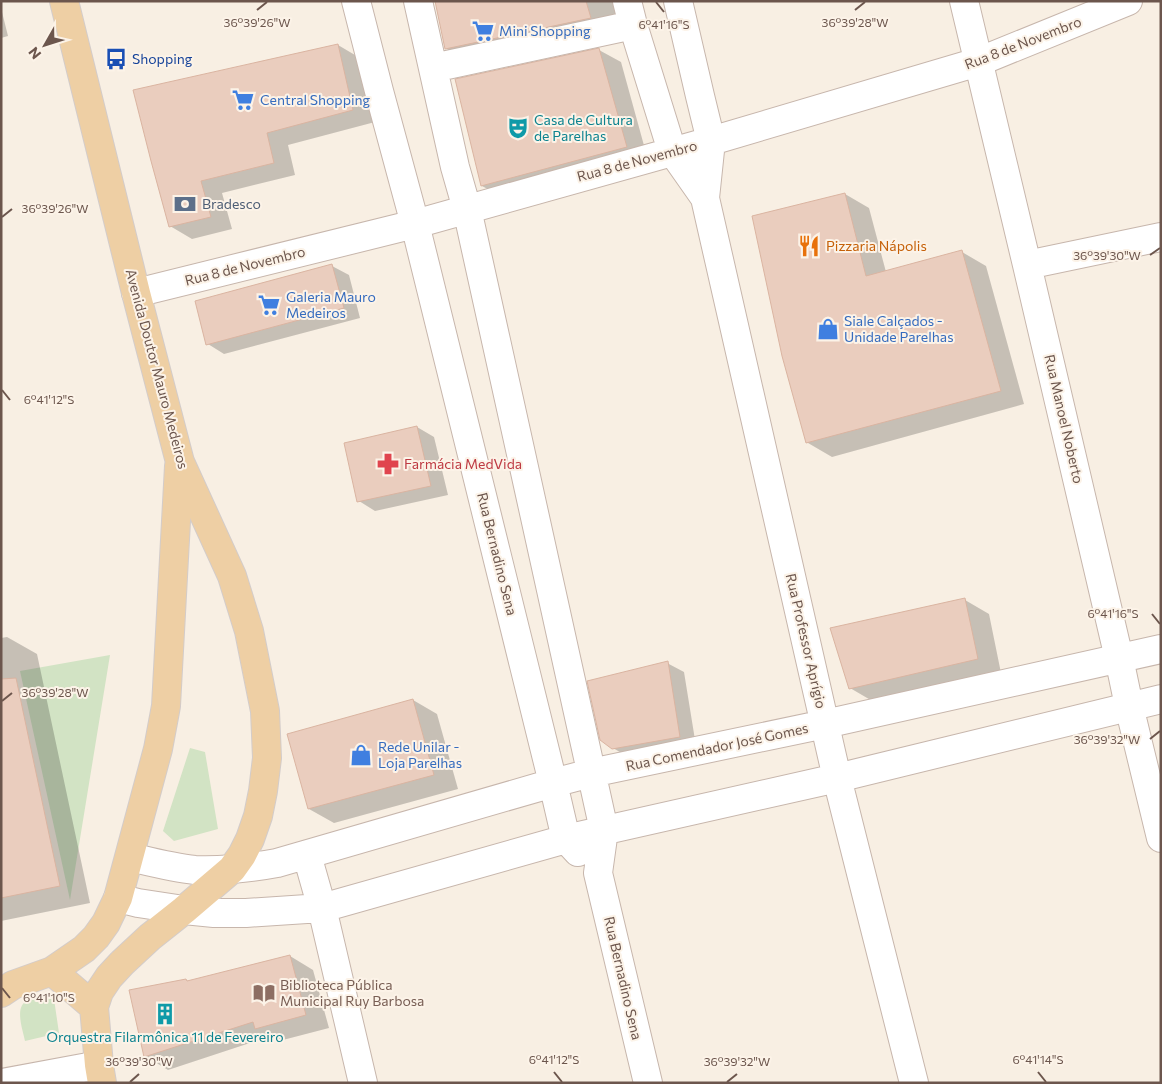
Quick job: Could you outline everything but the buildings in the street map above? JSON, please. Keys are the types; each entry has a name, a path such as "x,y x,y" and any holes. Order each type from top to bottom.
{"main road":[{"name":"Avenida Doutor Mauro Medeiros","path":"64,1 180,462 232,576 250,631 265,710 268,758 258,816 242,855 232,869 150,937 122,963 109,977 94,1007"},
{"path":"1,993 14,985 52,971 84,950 106,923 118,898 158,749 166,706 180,462"},
{"path":"52,971 94,1007 100,1074"}],"street":[{"name":"Rua Bernadino Sena","path":"356,1 415,224 566,839 598,873"},
{"path":"361,1 402,170 419,196 467,209"},
{"name":"Rua Bernadino Sena","path":"418,1 455,167 467,209 604,830 598,873 648,1083"},
{"name":"Rua Professor Aprígio","path":"678,1 711,141 705,198 824,724 914,1083"},
{"name":"Rua Manoel Noberto","path":"964,1 1161,838"},
{"name":"Rua 8 de Novembro","path":"136,293 415,224 711,141 978,62 1128,1"},
{"path":"434,68 630,13"},
{"name":"Rua Professor Aprígio","path":"630,13 672,151 705,198"},
{"path":"1027,264 1161,237"},
{"name":"Rua Comendador José Gomes","path":"130,857 194,870 263,866 591,773 824,724 1161,649"},
{"path":"118,898 138,903 214,913 322,908 566,839 837,778 1161,699"},
{"path":"307,855 322,908 363,1083"},
{"path":"2,1083 100,1074"}],"green space":[{"path":"110,655 70,900 20,671"},
{"path":"190,748 205,752 218,829 174,841 163,831"},
{"path":"54,999 59,1033 25,1041 20,1018 21,1007 29,1000"}],"place":[{"name":"Mini Shopping","path":"483,31"},
{"name":"Shopping","path":"116,59"},
{"name":"Central Shopping","path":"243,100"},
{"name":"Casa de Cultura de Parelhas","path":"518,128"},
{"name":"Bradesco","path":"185,204"},
{"name":"Pizzaria Nápolis","path":"809,246"},
{"name":"Galeria Mauro Medeiros","path":"269,305"},
{"name":"Siale Calçados - Unidade Parelhas","path":"828,329"},
{"name":"Farmácia MedVida","path":"388,464"},
{"name":"Rede Unilar - Loja Parelhas","path":"361,755"},
{"name":"Biblioteca Pública Municipal Ruy Barbosa","path":"264,993"},
{"name":"Orquestra Filarmônica 11 de Fevereiro","path":"165,1014"}]}
